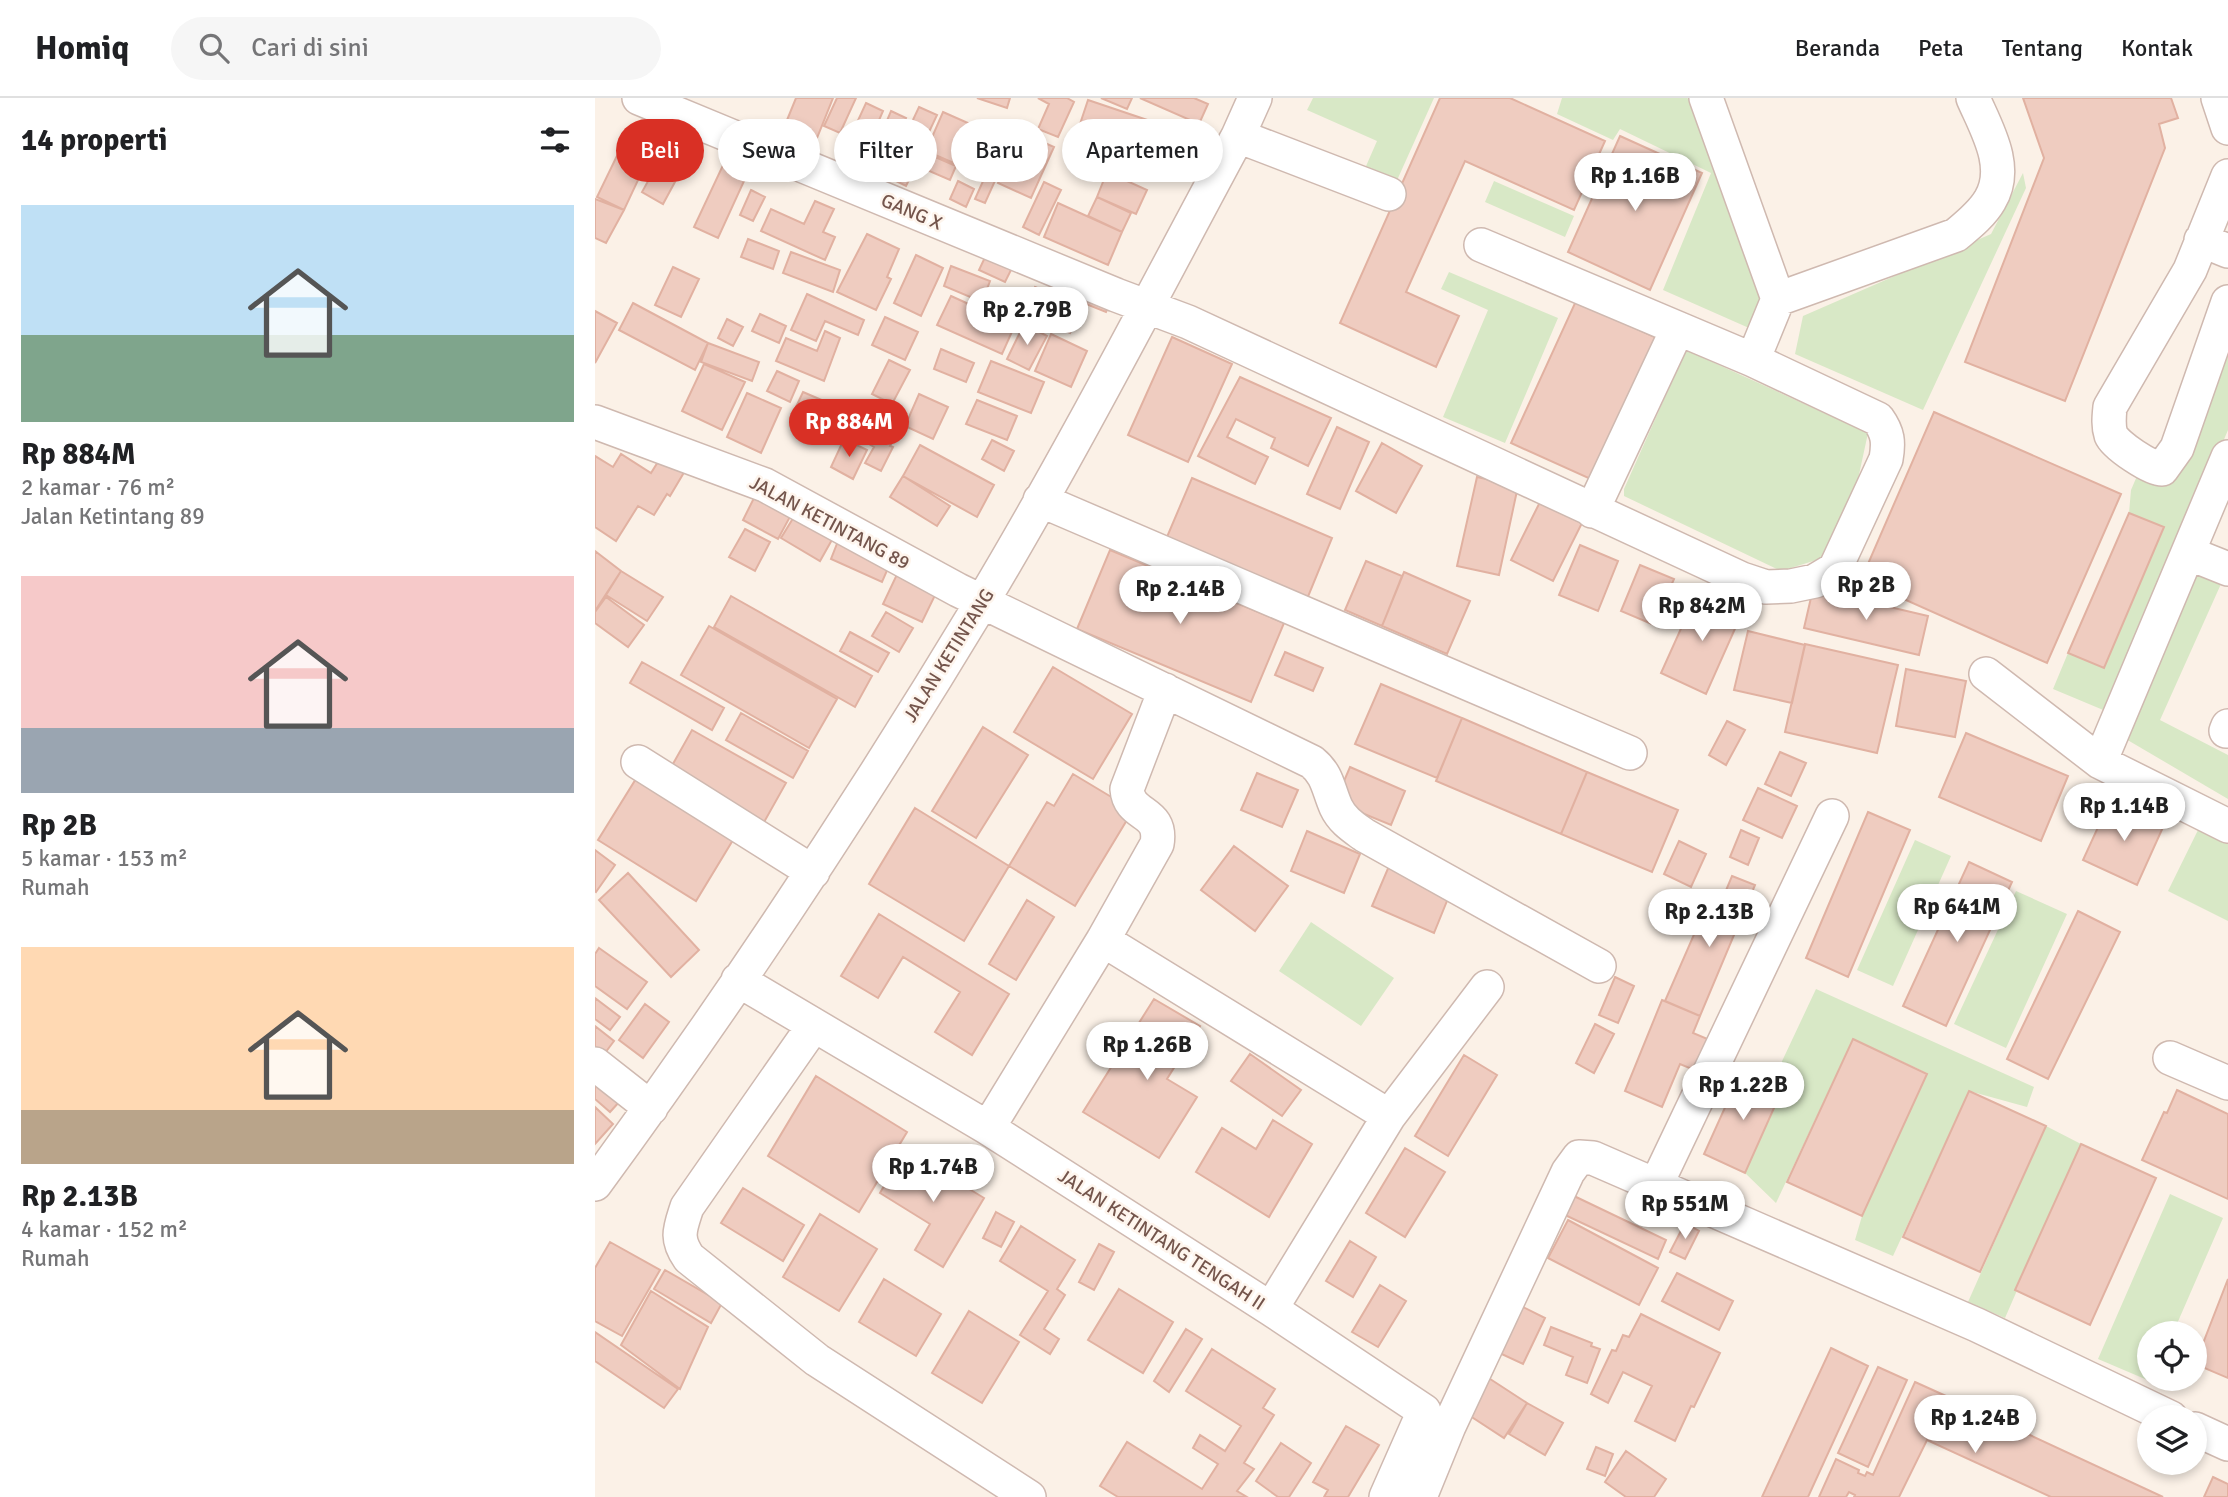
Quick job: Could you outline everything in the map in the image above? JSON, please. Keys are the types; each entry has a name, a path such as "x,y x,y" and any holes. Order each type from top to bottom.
{"street":[{"name":"GANG X","path":"639,98 1188,322 1742,579 1766,587 1791,586 1815,582 1835,569 1886,458 1887,432 1878,419 1753,360 1481,245"},
{"name":"JALAN KETINTANG","path":"595,1184 651,1108 813,872 982,601 1108,381 1238,136 1255,98"},
{"path":"1706,98 1778,299 1753,360"},
{"path":"1778,299 1956,235 1975,218 1991,199 1997,175 1996,148 1972,98"},
{"path":"2218,98 2228,128"},
{"path":"1238,136 1388,194"},
{"path":"2228,176 2206,254 2110,407 2108,423 2112,439 2153,469 2162,469 2177,449 2228,302"},
{"path":"2206,254 2228,287"},
{"path":"1591,511 1677,330"},
{"name":"JALAN KETINTANG 89","path":"595,422 765,485 982,601 1312,762 1323,771 1336,808 1355,829 1599,965"},
{"path":"2100,762 2228,457"},
{"path":"1040,500 1630,753"},
{"path":"2188,553 2228,569"},
{"path":"1986,674 2100,762 2228,827"},
{"path":"988,1128 1103,940 1157,844 1159,831 1154,821 1133,806 1128,799 1127,789 1165,690"},
{"path":"638,762 813,872"},
{"path":"1655,1185 1832,817"},
{"path":"1103,940 1389,1116"},
{"name":"JALAN KETINTANG TENGAH II","path":"738,980 988,1128 1271,1309 1424,1411 1385,1497"},
{"path":"1271,1309 1389,1116 1487,987"},
{"path":"814,1026 687,1207 680,1227 680,1245 689,1258 817,1360 1029,1497"},
{"path":"2170,1058 2228,1083"},
{"path":"595,1064 651,1108"},
{"path":"1427,1495 1449,1426 1568,1172 1579,1157 1593,1158 1977,1325 2144,1405"},
{"path":"2207,1434 2228,1444"}],"green space":[{"path":"1313,98 1434,98 1394,187 1363,173 1377,141 1307,110"},
{"path":"1562,98 1687,98 1703,105 1768,292 1749,328 1663,290 1711,173 1620,129 1613,140 1557,114"},
{"path":"2023,173 2026,188 1923,410 1795,354 1803,316 1991,234"},
{"path":"1494,181 1574,216 1565,237 1485,202"},
{"path":"1449,272 1558,318 1505,443 1443,417 1488,310 1441,289"},
{"path":"2228,344 2228,430 2108,712 2053,689 2068,653 2104,668 2163,527 2129,513 2131,490 2140,469 2169,481"},
{"path":"1686,350 1868,433 1852,507 1823,558 1781,571 1624,496 1624,489"},
{"path":"2193,563 2225,575 2160,720 2228,755 2228,799 2119,735"},
{"path":"2199,828 2228,842 2228,921 2168,891"},
{"path":"1915,840 1951,856 1893,986 1857,970"},
{"path":"2016,891 2067,914 2006,1048 1954,1024"},
{"path":"1311,922 1394,978 1361,1026 1279,971"},
{"path":"1816,989 2034,1087 2027,1107 1969,1091 1893,1256 1855,1240 1862,1216 1927,1073 1853,1039 1776,1203 1745,1173 1782,1090 1776,1074"},
{"path":"2046,1126 2081,1144 2005,1318 1968,1302"},
{"path":"2170,1194 2223,1218 2178,1321 2137,1321 2137,1376 2098,1359"}],"building":[{"path":"796,98 833,98 820,130 820,119 787,119"},
{"path":"837,98 856,98 846,119 834,119 834,130 824,126"},
{"path":"977,98 1010,98 1007,108"},
{"path":"1038,98 1067,98 1074,102 1066,119 1062,119 1058,137 1048,133 1048,119 1042,119 1049,104"},
{"path":"1101,98 1132,98 1127,109"},
{"path":"1140,98 1194,98 1208,104 1201,119 1188,119"},
{"path":"1440,98 1510,98 1605,141 1574,210 1465,161 1406,292 1459,316 1436,367 1340,323"},
{"path":"2023,98 2171,98 2178,118 2159,124 2165,148 2065,401 1965,362 2044,158"},
{"path":"1088,100 1144,119 1082,119"},
{"path":"866,103 883,111 880,119 859,119"},
{"path":"919,107 937,115 935,119 913,119"},
{"path":"891,111 906,118 906,119 888,119"},
{"path":"943,112 959,119 951,119 951,162 937,156 937,126"},
{"path":"1620,136 1702,173 1650,290 1568,252"},
{"path":"1048,144 1054,147 1048,160"},
{"path":"616,158 616,182 637,182 624,210 597,197"},
{"path":"937,158 951,164 950,180 937,174"},
{"path":"718,176 718,182 744,182 718,238 694,227"},
{"path":"648,182 675,182 663,204 642,192"},
{"path":"958,182 974,189 966,207 950,199"},
{"path":"983,182 994,182 985,203 975,199"},
{"path":"998,182 1038,182 1031,198"},
{"path":"1044,182 1061,190 1039,235 1023,227"},
{"path":"1103,182 1129,182 1147,190 1136,214 1097,197"},
{"path":"751,190 765,197 753,221 740,215"},
{"path":"1097,197 1131,213 1122,232 1088,216"},
{"path":"595,199 624,210 606,243 595,238"},
{"path":"815,201 834,209 823,232 835,237 825,260 761,231 771,209 804,224"},
{"path":"1058,203 1122,232 1108,265 1044,237"},
{"path":"867,234 899,249 887,277 891,279 876,310 837,292"},
{"path":"748,239 779,251 773,269 741,257"},
{"path":"988,251 1014,264 1005,282 979,270"},
{"path":"791,252 840,270 833,292 783,273"},
{"path":"916,255 943,268 921,316 894,303"},
{"path":"951,266 990,281 982,302 944,286"},
{"path":"673,267 699,279 681,317 655,305"},
{"path":"1035,287 1081,307 1070,333 1024,313"},
{"path":"1075,288 1110,303 1106,312 1071,298"},
{"path":"807,294 864,320 858,335 825,321 816,341 791,330"},
{"path":"951,296 1015,325 1002,354 937,325"},
{"path":"1576,301 1659,339 1595,481 1511,443"},
{"path":"633,303 708,343 695,370 619,330"},
{"path":"595,311 617,323 595,363"},
{"path":"760,314 786,326 779,343 752,331"},
{"path":"885,317 918,332 905,360 872,345"},
{"path":"727,319 743,327 733,346 718,338"},
{"path":"1024,324 1047,336 1029,370 1007,359"},
{"path":"825,331 840,338 824,381 776,361 786,338 817,351"},
{"path":"1051,334 1087,351 1071,387 1035,371"},
{"path":"1172,337 1232,364 1188,462 1128,435"},
{"path":"708,343 759,362 752,381 701,362"},
{"path":"941,349 974,363 966,382 934,369"},
{"path":"889,360 910,370 892,404 872,394"},
{"path":"991,361 1044,382 1031,413 978,392"},
{"path":"704,364 745,382 722,430 682,411"},
{"path":"777,371 799,381 790,402 767,391"},
{"path":"1240,377 1331,418 1308,466 1271,448 1275,438 1236,419 1227,437 1268,457 1255,484 1198,456"},
{"path":"803,392 838,407 831,424 795,409"},
{"path":"747,393 781,408 761,453 727,437"},
{"path":"919,394 948,407 933,439 905,426"},
{"path":"977,400 1017,416 1007,440 966,424"},
{"path":"856,412 897,434 881,471 865,463 874,447 845,430"},
{"path":"1934,412 2121,494 2047,663 1861,580"},
{"path":"1337,427 1369,442 1340,509 1307,494"},
{"path":"844,439 867,450 853,479 831,467"},
{"path":"992,440 1014,451 1004,471 982,459"},
{"path":"1382,443 1422,466 1396,513 1356,491"},
{"path":"920,445 994,485 977,517 903,476"},
{"path":"666,449 689,464 670,496 667,494 654,515 638,506 616,541 595,527 595,456 613,467 621,454 651,473"},
{"path":"903,476 950,506 937,526 890,497"},
{"path":"1477,477 1518,486 1499,575 1457,566"},
{"path":"1192,478 1332,538 1305,604 1164,544"},
{"path":"1545,492 1587,513 1553,581 1511,560"},
{"path":"756,494 792,513 778,539 743,520"},
{"path":"800,507 838,529 820,561 781,538"},
{"path":"2129,513 2164,527 2104,668 2068,653"},
{"path":"745,529 770,542 755,571 729,557"},
{"path":"840,536 892,559 882,582 831,559"},
{"path":"1580,545 1618,561 1598,611 1559,595"},
{"path":"1110,550 1284,623 1251,702 1077,629"},
{"path":"595,551 621,571 595,611"},
{"path":"1366,561 1402,576 1382,626 1345,610"},
{"path":"1640,565 1674,579 1654,625 1621,611"},
{"path":"900,568 939,587 922,622 883,604"},
{"path":"621,571 663,597 647,621 606,595"},
{"path":"1404,572 1470,601 1447,654 1382,626"},
{"path":"1813,589 1928,616 1919,655 1804,628"},
{"path":"1697,593 1742,613 1706,694 1661,673"},
{"path":"731,596 872,676 855,707 714,627"},
{"path":"606,597 644,625 628,647 595,623 595,612"},
{"path":"886,612 913,628 899,652 872,636"},
{"path":"709,626 837,699 809,748 681,675"},
{"path":"1748,631 1805,645 1792,703 1734,690"},
{"path":"850,632 889,653 878,672 840,651"},
{"path":"1805,644 1898,665 1877,753 1785,732"},
{"path":"1285,652 1323,668 1313,691 1275,675"},
{"path":"642,662 724,708 712,730 630,683"},
{"path":"1053,667 1132,714 1093,779 1014,732"},
{"path":"1906,669 1966,681 1955,737 1896,726"},
{"path":"1381,684 1462,718 1437,778 1355,744"},
{"path":"741,713 808,751 793,778 726,740"},
{"path":"1462,718 1587,772 1561,834 1436,781"},
{"path":"1727,721 1745,730 1726,765 1709,755"},
{"path":"983,727 1028,755 976,838 932,811"},
{"path":"692,730 786,783 763,824 669,771"},
{"path":"1966,733 2068,776 2041,841 1939,797"},
{"path":"1780,752 1806,763 1791,796 1765,784"},
{"path":"1350,767 1405,791 1391,825 1335,802"},
{"path":"1587,772 1678,810 1652,872 1561,834"},
{"path":"1257,773 1298,790 1282,827 1241,810"},
{"path":"639,774 736,835 696,901 598,840"},
{"path":"1073,774 1133,810 1075,906 1009,866 1047,802 1054,806"},
{"path":"1758,788 1797,806 1782,838 1743,820"},
{"path":"2110,801 2164,825 2137,885 2083,860"},
{"path":"915,808 1009,866 964,941 869,884"},
{"path":"1868,812 1910,830 1848,977 1806,958"},
{"path":"1741,830 1759,838 1748,865 1730,857"},
{"path":"1307,831 1360,854 1344,893 1291,871"},
{"path":"1679,841 1706,854 1691,887 1664,874"},
{"path":"1234,846 1288,886 1255,931 1201,890"},
{"path":"595,850 615,865 596,892 595,891"},
{"path":"1392,859 1453,886 1434,933 1372,906"},
{"path":"1969,862 2012,882 1946,1026 1903,1006"},
{"path":"628,873 699,950 671,977 599,900"},
{"path":"1732,876 1755,885 1700,1016 1665,1001 1706,907 1717,912"},
{"path":"1027,900 1054,917 1016,980 989,964"},
{"path":"2078,911 2120,932 2048,1079 2007,1059"},
{"path":"879,914 1009,994 972,1055 935,1032 960,992 903,957 878,998 841,976"},
{"path":"599,948 647,982 627,1009 595,986 595,954"},
{"path":"1615,977 1634,986 1618,1023 1599,1015"},
{"path":"595,998 620,1017 610,1030 595,1019"},
{"path":"1154,999 1200,1026 1167,1079 1197,1097 1159,1158 1083,1112"},
{"path":"1662,1000 1700,1016 1693,1033 1717,1043 1704,1074 1680,1064 1662,1107 1625,1091"},
{"path":"645,1004 669,1022 643,1058 619,1040"},
{"path":"1595,1024 1614,1034 1594,1073 1576,1063"},
{"path":"595,1026 614,1041 599,1061 595,1057"},
{"path":"1853,1039 1927,1074 1862,1216 1787,1182"},
{"path":"1250,1054 1301,1090 1282,1116 1231,1081"},
{"path":"1464,1055 1497,1075 1448,1156 1415,1136"},
{"path":"1741,1072 1782,1090 1745,1173 1704,1154"},
{"path":"816,1076 907,1132 859,1212 768,1156"},
{"path":"595,1079 620,1101 610,1112 595,1099"},
{"path":"2177,1090 2228,1114 2228,1199 2142,1160"},
{"path":"1969,1091 2046,1126 1980,1272 1903,1237"},
{"path":"595,1107 613,1124 595,1144"},
{"path":"1273,1120 1312,1144 1269,1217 1196,1172 1222,1128 1256,1149"},
{"path":"2081,1144 2156,1178 2090,1325 2015,1290"},
{"path":"1405,1148 1445,1172 1405,1237 1366,1213"},
{"path":"905,1150 984,1198 943,1267 915,1250 930,1224 880,1193"},
{"path":"743,1188 804,1225 783,1261 721,1223"},
{"path":"1574,1196 1666,1240 1658,1259 1565,1215"},
{"path":"996,1212 1014,1222 1001,1247 983,1238"},
{"path":"820,1214 877,1249 839,1311 783,1277"},
{"path":"1568,1220 1658,1268 1639,1305 1548,1258"},
{"path":"1685,1223 1699,1231 1685,1259 1670,1252"},
{"path":"1021,1226 1075,1260 1057,1289 1065,1295 1044,1329 1059,1339 1050,1354 1020,1335 1048,1291 1000,1261"},
{"path":"1350,1241 1376,1257 1353,1297 1326,1281"},
{"path":"610,1242 660,1270 622,1336 595,1321 595,1268"},
{"path":"1099,1244 1114,1252 1094,1290 1079,1282"},
{"path":"665,1270 722,1303 711,1323 654,1289"},
{"path":"1677,1273 1733,1301 1719,1330 1662,1301"},
{"path":"884,1279 941,1314 916,1356 859,1322"},
{"path":"2228,1279 2228,1378 2207,1369 2207,1333"},
{"path":"1380,1285 1406,1301 1378,1347 1352,1332"},
{"path":"1119,1289 1173,1322 1143,1373 1088,1340"},
{"path":"651,1291 708,1327 680,1389 621,1345"},
{"path":"1515,1303 1545,1318 1523,1364 1493,1350"},
{"path":"969,1311 1019,1342 982,1403 932,1373"},
{"path":"1641,1314 1720,1353 1675,1441 1635,1421 1652,1386 1623,1372 1608,1403 1591,1394 1612,1350 1616,1351 1623,1335 1629,1337"},
{"path":"1551,1327 1592,1343 1591,1346 1600,1349 1587,1383 1566,1375 1573,1357 1544,1345"},
{"path":"1186,1329 1202,1339 1169,1392 1154,1381"},
{"path":"595,1332 678,1389 664,1408 595,1361"},
{"path":"1831,1348 1868,1366 1808,1497 1762,1497"},
{"path":"1212,1349 1275,1389 1263,1408 1274,1415 1244,1463 1254,1469 1237,1491 1247,1497 1118,1497 1100,1486 1127,1442 1202,1489 1218,1464 1193,1448 1200,1435 1225,1451 1241,1426 1186,1391"},
{"path":"1878,1367 1907,1380 1868,1467 1838,1453"},
{"path":"1484,1375 1527,1403 1504,1438 1461,1410"},
{"path":"1915,1382 2163,1497 2051,1497 1927,1440 1899,1497 1854,1497 1855,1495 1849,1492 1846,1497 1819,1497 1836,1459 1859,1470 1858,1473 1865,1476 1867,1472 1873,1475"},
{"path":"1527,1403 1563,1423 1545,1455 1509,1434"},
{"path":"1346,1426 1379,1445 1348,1497 1324,1497 1328,1490 1313,1482"},
{"path":"1281,1443 1311,1463 1289,1497 1278,1497 1256,1481"},
{"path":"1596,1447 1613,1454 1605,1476 1587,1469"},
{"path":"1626,1451 1666,1479 1654,1497 1626,1497 1605,1482"},
{"path":"2213,1477 2228,1484 2228,1497 2204,1497"}]}
